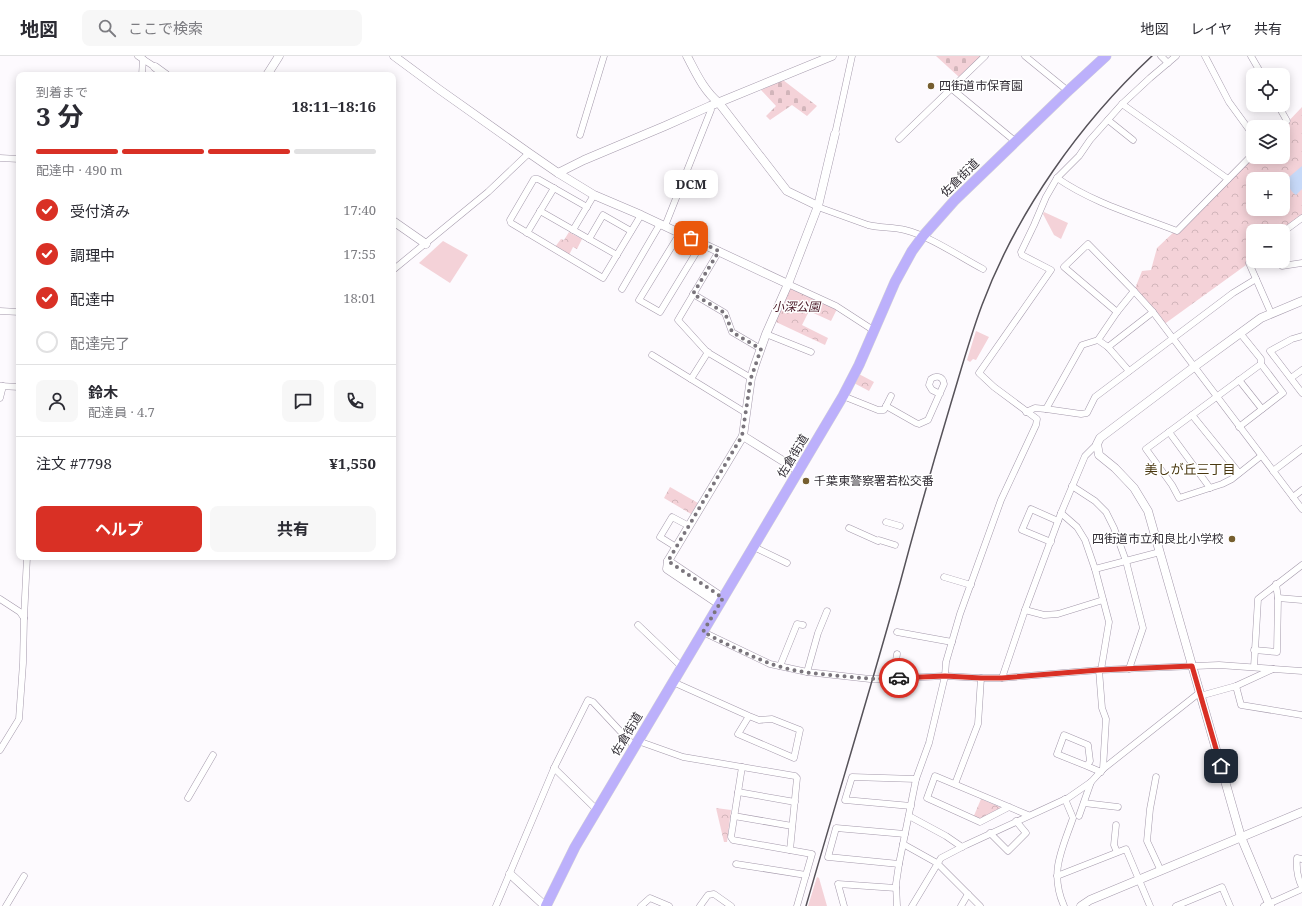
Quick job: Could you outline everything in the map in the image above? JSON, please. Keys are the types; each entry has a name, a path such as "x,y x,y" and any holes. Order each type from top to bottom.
{"main road":[{"name":"佐倉街道","path":"546,906 575,847 843,396 859,365 873,330 904,264 923,236 954,201 1106,56"}],"street":[{"path":"269,72 278,56"},
{"path":"394,56 529,153 558,173 594,194 641,214 836,306 873,330"},
{"path":"580,135 604,56"},
{"path":"687,56 699,80 710,95 719,103 787,192 818,206 868,225 904,230 923,236 983,269"},
{"path":"558,173 584,160 710,106 832,56"},
{"path":"721,601 667,568 668,561 742,436 751,378 766,334 788,284 818,206 852,56"},
{"path":"899,139 985,56"},
{"path":"1025,56 1068,91"},
{"path":"1161,56 1168,64"},
{"path":"898,906 896,888 910,806 916,779 929,743 945,676 946,662 960,614 1002,500 1036,425 1037,419 994,387 979,373 1051,270 1022,255 1021,252 1046,197 1057,178 1079,156 1090,140 1122,104 1176,56"},
{"path":"1205,56 1229,102 1246,125"},
{"path":"1251,56 1258,68"},
{"path":"140,58 162,72"},
{"path":"140,58 142,72"},
{"path":"952,89 1016,142"},
{"path":"1122,104 1228,179"},
{"path":"622,289 663,225 711,110 710,106"},
{"path":"1108,120 1133,140"},
{"path":"396,268 488,192 529,153"},
{"path":"0,158 16,159"},
{"path":"1057,178 1074,190 1095,200 1176,231 1246,161"},
{"path":"587,207 538,179 534,179 510,220 511,223 527,233 603,278 641,214"},
{"path":"527,233 554,188"},
{"path":"573,230 594,194"},
{"path":"540,211 617,255"},
{"path":"589,239 603,215 631,231"},
{"path":"1290,227 1302,218"},
{"path":"396,223 426,244"},
{"path":"680,233 640,300 660,312 702,243"},
{"path":"1116,312 1064,267 1088,244 1153,312 1302,509"},
{"path":"719,251 678,320 708,352 751,378"},
{"path":"1290,265 1302,263"},
{"path":"1251,268 1271,313"},
{"path":"1026,412 1035,408 1081,414 1087,413 1095,397 1174,339 1233,293 1256,279"},
{"path":"1046,409 1082,345 1098,340 1116,312 1134,291"},
{"path":"693,294 725,313 732,332 761,349"},
{"path":"1002,678 1050,542 1085,456 1097,444 1100,438 1261,318 1302,301"},
{"path":"0,311 16,312"},
{"path":"1108,347 1153,312"},
{"path":"1239,427 1284,393 1261,364 1260,359 1240,333"},
{"path":"766,334 811,352"},
{"path":"1302,336 1292,339 1270,351 1302,393"},
{"path":"1098,340 1108,347 1129,371"},
{"path":"691,379 708,352"},
{"path":"652,355 746,413"},
{"path":"1261,364 1146,449 1172,485 1179,498 1222,484 1261,456"},
{"path":"1291,378 1302,370"},
{"path":"1239,380 1262,409"},
{"path":"0,398 1,386 16,387"},
{"path":"886,406 920,424 928,420 940,394"},
{"path":"843,396 878,410 884,410 891,396"},
{"path":"1192,415 1239,473"},
{"path":"1169,432 1210,488"},
{"path":"742,436 799,471"},
{"path":"1097,444 1099,454 1134,488 1148,511 1241,837 1268,905 1302,888 1296,868 1297,858 1302,858"},
{"path":"1273,471 1302,449"},
{"path":"1072,486 1095,501 1106,512 1114,528 1126,561 1143,628 1129,668"},
{"path":"1293,497 1302,490"},
{"path":"1050,542 1022,530 1031,509 1058,521"},
{"path":"1061,513 1077,527 1085,540 1095,569 1109,622 1100,670 1102,708 1106,719 1102,771"},
{"path":"676,547 660,537 672,517 689,526"},
{"path":"886,522 900,526"},
{"path":"849,528 879,541 895,545"},
{"path":"754,547 787,563"},
{"path":"1095,569 1160,552"},
{"path":"0,750 19,719 23,663 27,560"},
{"path":"1254,667 1258,599 1302,565"},
{"path":"944,576 971,585"},
{"path":"1254,650 1277,652 1278,598 1276,584"},
{"path":"1278,598 1302,600"},
{"path":"0,599 20,612 24,618"},
{"path":"1025,610 1044,615 1058,614 1103,600"},
{"path":"807,672 818,633 827,611"},
{"path":"780,666 797,624 803,625"},
{"path":"638,625 682,667"},
{"path":"703,632 770,664 807,672 870,679 945,676 1002,678 1129,668 1219,665 1302,671"},
{"path":"897,632 952,642"},
{"path":"893,679 897,654"},
{"path":"912,906 941,858 990,833 1065,799 1091,782 1102,771 1200,695 1236,686 1273,669"},
{"path":"956,784 978,724 981,678"},
{"path":"673,682 759,720 772,719 800,730 794,758 738,734 749,716"},
{"path":"1236,686 1241,705 1302,715"},
{"path":"496,906 554,768 588,700 593,702 637,744 683,757 795,776 797,778 790,850"},
{"path":"1087,766 1090,760 1088,745 1064,735 1057,754 1087,766 1102,771"},
{"path":"188,798 213,755"},
{"path":"742,767 731,837 733,840 812,854 797,906"},
{"path":"554,768 597,810"},
{"path":"1009,807 980,822 927,798 935,776 956,784 1028,815"},
{"path":"910,806 845,800 852,777 916,779"},
{"path":"1156,777 1150,809 1147,841 1161,871"},
{"path":"1079,816 1091,782"},
{"path":"738,792 795,802"},
{"path":"1064,906 1057,886 1056,876 1059,856 1073,818 1065,799"},
{"path":"1084,803 1118,807"},
{"path":"1081,906 1090,900 1302,812"},
{"path":"734,816 792,826"},
{"path":"909,816 946,836 962,847"},
{"path":"990,833 1008,851 1026,833 1016,821"},
{"path":"1116,825 1114,845 1117,852"},
{"path":"899,864 828,857 836,828 905,834"},
{"path":"903,844 937,863 980,906"},
{"path":"1056,876 1126,849 1150,906"},
{"path":"736,864 806,875"},
{"path":"510,874 546,906"},
{"path":"6,906 24,876"},
{"path":"844,906 838,884 896,888"},
{"path":"1176,906 1222,887 1230,906"},
{"path":"700,906 708,895 714,894 731,906"},
{"path":"961,906 968,894"},
{"path":"642,906 650,898 668,906"}],"green space":[{"path":"936,56 981,56 959,77"},
{"path":"783,80 817,106 807,116 792,105 770,120 766,116 776,106 761,90"},
{"path":"1302,107 1302,218 1290,226 1290,224 1246,224 1246,265 1163,325 1134,291 1142,271 1151,270 1157,248 1246,164 1290,164 1290,120"},
{"path":"1044,212 1068,223 1061,239 1054,235 1043,214"},
{"path":"569,232 582,239 577,249 573,247 569,255 555,247 561,239 564,240"},
{"path":"443,241 468,255 450,283 419,263"},
{"name":"小深公園","path":"790,287 837,309 831,321 809,311 802,325 828,338 825,345 776,322"},
{"path":"976,331 989,337 976,360 973,359 970,362 967,360"},
{"path":"857,373 874,382 869,391 852,382"},
{"path":"670,487 698,503 691,514 664,498"},
{"path":"981,799 1000,807 999,811 981,819 973,818"},
{"path":"716,808 731,810 727,842 724,842"},
{"path":"817,877 819,878 827,906 808,906"}],"water":[{"path":"1302,166 1302,189 1296,195 1290,188 1290,176"}],"railway":[{"path":"806,906 966,354 982,305 996,270 1013,236 1053,171 1100,110 1125,82 1152,56"}],"way so far":[{"path":"691,238 719,251 693,294 725,313 732,332 761,349 751,378 742,436 668,561 723,598 703,632 770,664 794,670 883,680 899,678"}],"place":[{"name":"四街道市保育園","path":"931,86"},
{"name":"DCM","path":"691,238"},
{"name":"千葉東警察署若松交番","path":"806,481"},
{"name":"四街道市立和良比小学校","path":"1232,539"}],"district":[{"name":"美しが丘三丁目","path":"1190,469"}],"route":[{"path":"899,678 945,676 1002,678 1099,670 1192,666 1221,766"}]}
